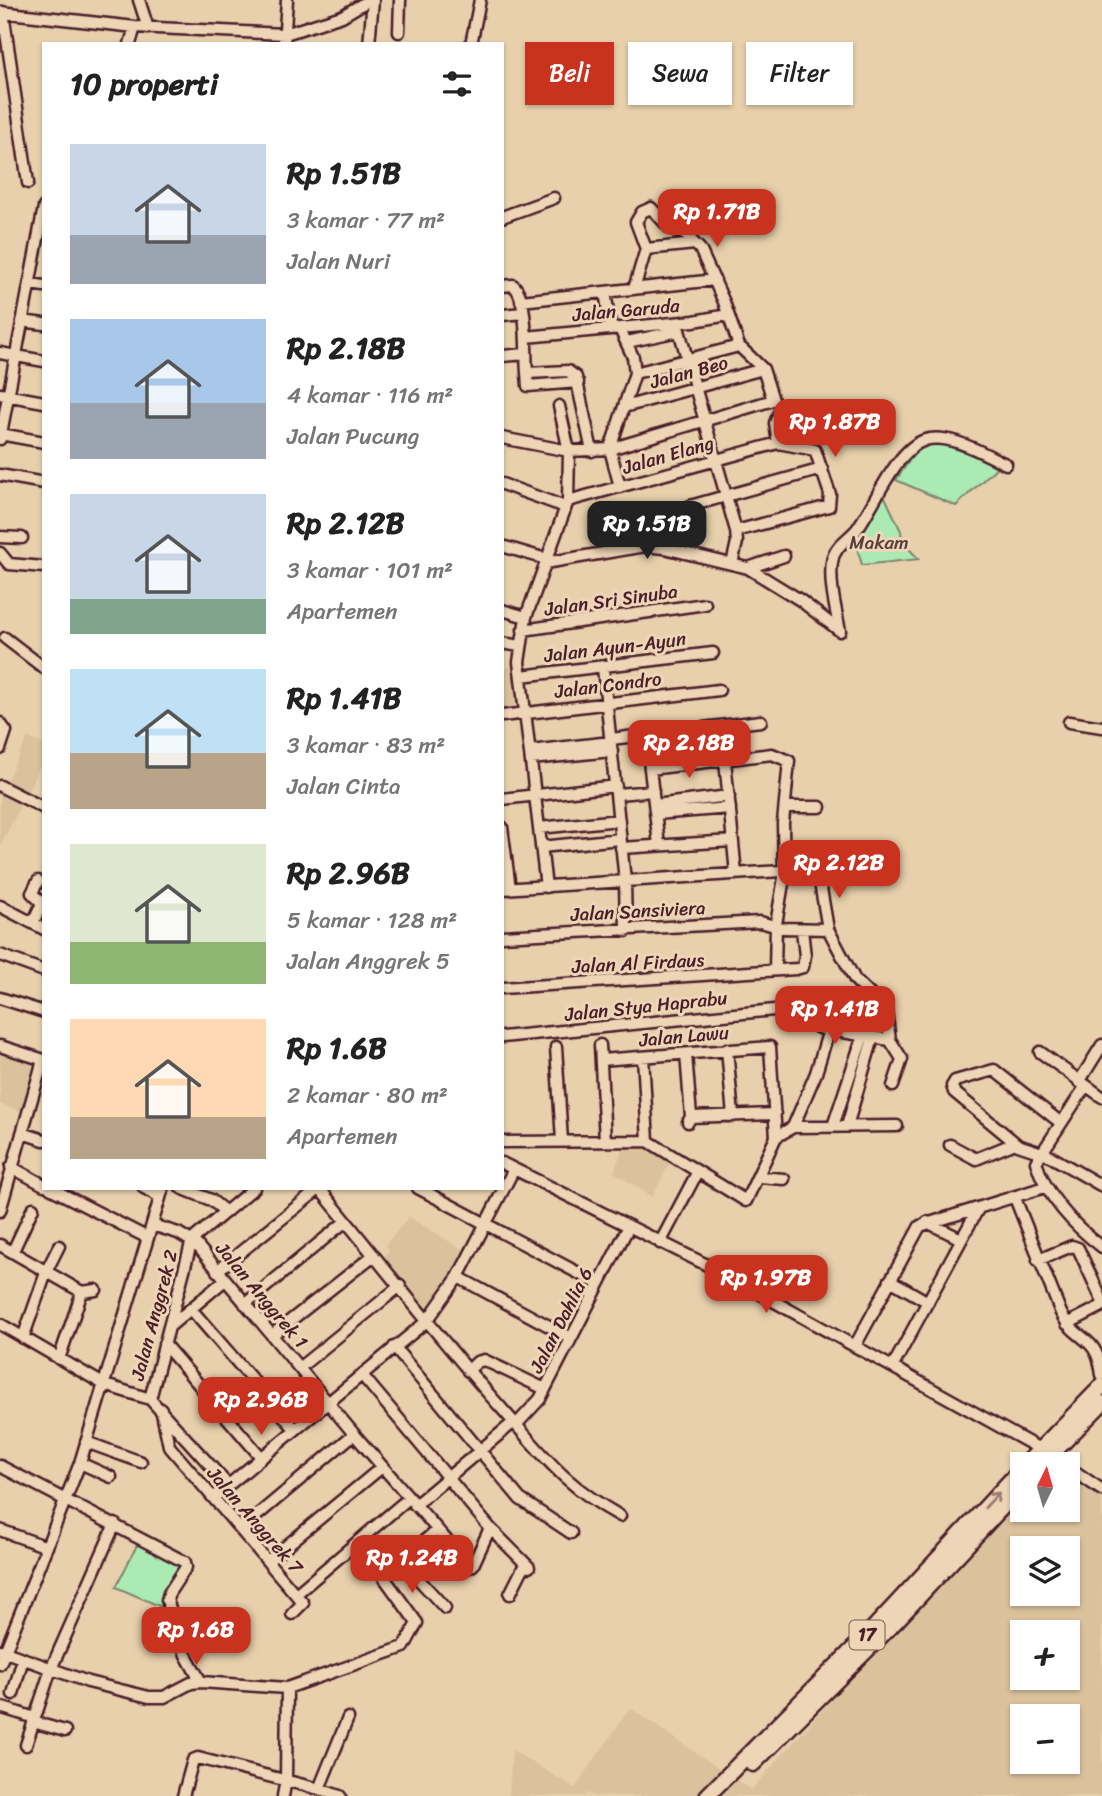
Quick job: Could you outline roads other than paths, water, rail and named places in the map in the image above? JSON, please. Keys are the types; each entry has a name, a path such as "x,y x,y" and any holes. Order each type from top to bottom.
{"highway":[{"name":"17","path":"1047,1452 1102,1386"},
{"name":"17","path":"1048,1452 1102,1403"},
{"name":"17","path":"707,1796 869,1633 1010,1481"},
{"name":"17","path":"719,1796 897,1620 1010,1499"}],"street":[{"path":"139,0 148,28"},
{"path":"285,39 287,0"},
{"path":"28,183 1,12 135,27 285,39 342,16 371,0"},
{"path":"369,42 371,0"},
{"path":"399,32 400,0"},
{"path":"471,42 480,0"},
{"path":"131,42 135,27"},
{"path":"504,216 554,198"},
{"path":"504,438 569,451 610,449 773,400 763,369 739,346 715,280 695,244 686,235 669,227 648,208 639,216 635,226 646,248 634,289"},
{"path":"42,226 16,356 4,395 0,436 42,442"},
{"path":"646,248 695,244"},
{"path":"521,301 715,280"},
{"path":"30,284 42,286"},
{"path":"508,285 518,289 521,301 527,373 572,372 578,382 592,451"},
{"path":"605,292 615,329 627,342 633,357 635,373 610,449 620,487"},
{"path":"504,315 523,313"},
{"name":"Jalan Garuda","path":"526,337 615,329 678,327 728,315"},
{"path":"22,321 42,324"},
{"path":"627,342 678,327 736,531 737,542 732,564"},
{"path":"635,373 739,346"},
{"path":"0,353 42,361"},
{"path":"504,356 526,354"},
{"name":"Jalan Beo","path":"624,407 763,369"},
{"path":"4,395 42,402"},
{"path":"547,887 524,714 520,646 526,617 566,504 569,451 559,406"},
{"path":"736,531 826,507 831,499 815,450 778,443 775,423 779,413"},
{"path":"504,548 546,561 646,546 732,564 748,568 810,607 840,631 832,579 836,550 856,530 887,480 911,450 924,440 951,441 1006,464"},
{"name":"Jalan Elang","path":"566,504 778,443"},
{"path":"670,549 685,509 725,495 822,469"},
{"path":"0,475 42,483"},
{"path":"504,485 566,504"},
{"path":"22,538 0,538 0,551 9,564 42,567"},
{"path":"748,568 784,556"},
{"name":"Jalan Sri Sinuba","path":"523,630 705,604"},
{"path":"504,611 526,617"},
{"path":"5,638 42,666"},
{"path":"504,643 520,646"},
{"name":"Jalan Ayun-Ayun","path":"521,676 713,653"},
{"path":"603,668 625,881 626,931"},
{"name":"Jalan Condro","path":"504,716 719,690"},
{"path":"531,755 611,744 646,735 761,721"},
{"path":"1069,722 1102,727"},
{"path":"0,723 6,730 0,748"},
{"path":"646,735 659,845"},
{"path":"650,769 772,754 787,757 790,765 785,807 784,878 776,924 775,970"},
{"path":"725,760 736,874"},
{"path":"0,786 42,807"},
{"path":"504,799 616,790 653,791"},
{"path":"655,809 729,796"},
{"path":"785,807 820,807"},
{"path":"655,809 730,808"},
{"path":"539,828 618,820"},
{"path":"541,847 732,841"},
{"path":"504,858 506,889 781,871"},
{"path":"819,877 828,929 855,981 886,1010 890,1040 902,1059 893,1086"},
{"path":"33,923 42,903 32,893 38,881"},
{"path":"0,906 42,928"},
{"name":"Jalan Sansiviera","path":"504,936 626,931 741,922 776,924 782,928 802,930 828,929"},
{"name":"Jalan Al Firdaus","path":"504,988 803,967 805,956 802,930"},
{"path":"0,956 42,970"},
{"path":"0,998 42,1011"},
{"name":"Jalan Stya Haprabu","path":"504,1037 795,1011 805,1005 860,1011"},
{"path":"795,1011 811,1025 890,1040"},
{"path":"793,1127 816,1073 830,1030"},
{"path":"833,1126 868,1037"},
{"path":"847,1126 868,1037"},
{"path":"600,1045 605,1141"},
{"path":"1102,1045 1082,1085 1036,1162 1042,1189 1102,1247"},
{"path":"0,1046 42,1060"},
{"path":"556,1047 562,1141"},
{"name":"Jalan Lawu","path":"601,1060 770,1047 775,1114"},
{"path":"727,1049 733,1116"},
{"path":"1040,1052 1102,1097"},
{"path":"504,1142 648,1141 743,1201 748,1199 776,1138 775,1114 690,1119 686,1054"},
{"path":"643,1057 648,1141"},
{"path":"0,1211 42,1063"},
{"path":"1060,1123 994,1070 955,1081 952,1090 1015,1143 1041,1151 1102,1186"},
{"path":"776,1138 793,1127 897,1126"},
{"path":"22,1133 42,1139"},
{"path":"950,1145 976,1159 1015,1143"},
{"path":"504,1164 721,1272 893,1366 1037,1452"},
{"path":"11,1167 42,1184"},
{"path":"504,1189 514,1169"},
{"path":"660,1243 697,1173"},
{"path":"759,1177 784,1179"},
{"path":"855,1346 917,1231 927,1222 1042,1189"},
{"path":"54,1190 148,1238"},
{"path":"186,1190 211,1200 226,1212"},
{"path":"192,1240 252,1190"},
{"path":"217,1271 318,1190"},
{"path":"320,1190 468,1371 566,1481 620,1516"},
{"path":"422,1190 599,1284"},
{"path":"214,1497 428,1321 458,1277 504,1190"},
{"path":"0,1664 2,1651 80,1463 162,1193"},
{"path":"1015,1198 1038,1261 1067,1324 1100,1347 1102,1375"},
{"path":"13,1251 33,1208"},
{"path":"893,1366 978,1209"},
{"path":"245,1304 346,1221"},
{"path":"927,1222 961,1239"},
{"name":"Jalan Anggrek 1","path":"152,1224 192,1240 468,1566 472,1566 490,1528"},
{"name":"Jalan Dahlia 6","path":"296,1594 412,1502 449,1478 515,1423 531,1413 629,1226"},
{"name":"Jalan Anggrek 2","path":"150,1399 192,1240"},
{"path":"0,1245 82,1292 96,1290"},
{"path":"23,1338 47,1270 59,1246"},
{"path":"1038,1261 1075,1246 1102,1300"},
{"path":"272,1335 374,1255"},
{"path":"458,1277 571,1338"},
{"path":"169,1328 225,1280"},
{"path":"890,1280 928,1301"},
{"path":"299,1368 400,1286"},
{"path":"59,1359 82,1292"},
{"path":"1067,1324 1102,1306"},
{"path":"191,1309 295,1430"},
{"path":"0,1324 105,1385 150,1399 228,1485"},
{"path":"164,1344 261,1457"},
{"path":"394,1347 520,1499 571,1533"},
{"path":"468,1371 477,1362 484,1360 545,1389"},
{"path":"362,1375 490,1528 527,1566 510,1594"},
{"name":"Jalan Anggrek 7","path":"160,1408 169,1446 303,1603 292,1614"},
{"path":"241,1529 354,1434"},
{"path":"86,1442 141,1462"},
{"path":"80,1463 111,1478"},
{"path":"0,1466 65,1501 116,1524 186,1564 167,1598 186,1655 201,1682"},
{"path":"268,1561 382,1467"},
{"path":"1080,1475 1102,1490"},
{"path":"26,1745 51,1669 116,1524"},
{"path":"0,1530 47,1547"},
{"path":"2,1651 88,1682 156,1698 201,1682 287,1688 404,1647 418,1623 384,1579 384,1575 437,1530"},
{"path":"401,1560 445,1608"},
{"path":"13,1694 23,1658"},
{"path":"283,1796 286,1780 287,1688"},
{"path":"0,1707 65,1731"},
{"path":"319,1789 348,1718"},
{"path":"183,1796 193,1760 198,1758 340,1796"}],"park label":[{"name":"Makam","path":"879,542"}]}
